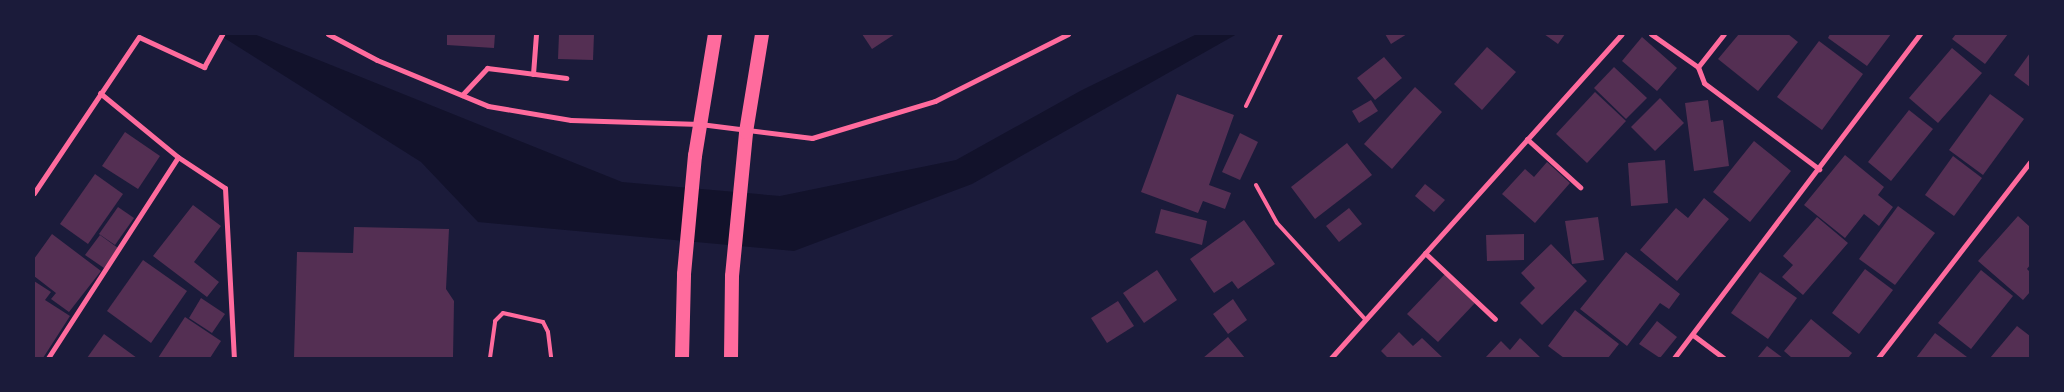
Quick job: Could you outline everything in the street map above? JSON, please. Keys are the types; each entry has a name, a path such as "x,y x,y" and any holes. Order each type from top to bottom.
{"highway":[{"path":"682,358 684,274 695,156 715,34"},
{"path":"731,358 732,276 746,132 762,34"}],"street":[{"path":"34,193 139,37 204,67 222,34"},
{"path":"328,34 377,60 488,106 571,120 700,124 746,132 812,138 935,101 1068,34"},
{"path":"533,74 536,34"},
{"path":"1331,358 1622,34"},
{"path":"1651,34 1698,67 1704,83 1819,169"},
{"path":"1698,67 1724,34"},
{"path":"1674,358 1920,34"},
{"path":"462,95 488,68 566,78"},
{"path":"100,93 178,157 225,188 234,358"},
{"path":"1527,139 1580,187"},
{"path":"48,358 178,157"},
{"path":"1878,358 2030,162"},
{"path":"1425,253 1495,318"},
{"path":"1693,335 1722,358"}],"lane":[{"path":"1246,106 1281,34"},
{"path":"1256,186 1277,223 1365,319"},
{"path":"490,358 495,321 503,314 543,322 548,332 551,358"}],"shaded area":[{"path":"218,34 254,34 622,182 780,196 956,160 1082,90 1197,34 1237,34 972,184 794,251 478,222 421,162"}],"building":[{"path":"447,34 495,34 494,48 447,45"},
{"path":"559,34 594,34 593,60 558,59"},
{"path":"862,34 895,34 872,49"},
{"path":"1385,34 1407,34 1391,44"},
{"path":"1544,34 1565,34 1558,44"},
{"path":"1739,34 1788,34 1798,42 1758,91 1718,59"},
{"path":"1830,34 1891,34 1867,66 1828,38"},
{"path":"1956,34 2008,34 1985,64 1952,39"},
{"path":"1642,37 1677,68 1657,91 1622,61"},
{"path":"1819,41 1863,74 1822,130 1777,97"},
{"path":"1487,47 1516,72 1482,110 1454,84"},
{"path":"1952,48 1982,73 1938,123 1909,98"},
{"path":"2030,53 2030,87 2014,75"},
{"path":"1384,57 1402,78 1375,100 1357,78"},
{"path":"1614,67 1647,98 1626,119 1594,88"},
{"path":"1415,87 1442,112 1392,169 1364,144"},
{"path":"1595,92 1626,121 1587,163 1556,134"},
{"path":"1177,94 1234,115 1209,185 1231,193 1225,209 1203,201 1198,213 1141,192"},
{"path":"1990,94 2024,119 1983,175 1949,150"},
{"path":"1660,98 1684,123 1655,151 1631,127"},
{"path":"1371,100 1378,111 1359,123 1352,111"},
{"path":"1708,100 1711,122 1723,120 1729,166 1694,171 1685,103"},
{"path":"1909,110 1933,129 1891,181 1868,162"},
{"path":"125,132 160,156 138,189 102,166"},
{"path":"1240,133 1258,142 1240,180 1222,172"},
{"path":"1754,141 1791,171 1750,222 1713,192"},
{"path":"1347,143 1372,175 1315,219 1291,187"},
{"path":"1845,155 1884,187 1878,195 1893,207 1879,226 1864,214 1845,238 1804,205"},
{"path":"1953,156 1982,178 1954,216 1925,195"},
{"path":"1665,160 1668,203 1631,206 1628,163"},
{"path":"1547,162 1570,183 1535,223 1502,194 1525,169 1534,177"},
{"path":"95,174 123,194 88,244 60,224"},
{"path":"1425,184 1445,200 1434,212 1415,196"},
{"path":"1704,198 1729,219 1677,281 1640,250 1676,208 1688,218"},
{"path":"193,205 221,226 194,262 219,282 207,297 153,256"},
{"path":"1898,206 1935,233 1895,285 1859,259"},
{"path":"118,207 134,218 115,245 99,234"},
{"path":"1349,208 1362,224 1339,242 1326,226"},
{"path":"1161,209 1207,221 1202,245 1155,233"},
{"path":"2018,216 2030,227 2030,265 2027,269 2030,272 2030,292 2023,300 1978,261"},
{"path":"1598,217 1604,260 1572,264 1565,221"},
{"path":"1817,217 1848,243 1803,295 1782,277 1793,265 1783,256"},
{"path":"1244,220 1275,264 1238,289 1232,281 1214,293 1190,259"},
{"path":"354,227 449,229 446,289 454,301 453,358 294,358 297,252 353,253"},
{"path":"52,234 101,271 69,312 51,299 56,293 34,276 34,259"},
{"path":"1524,234 1524,260 1487,261 1486,235"},
{"path":"100,235 118,248 104,268 85,255"},
{"path":"1551,244 1587,281 1542,325 1520,303 1535,288 1521,273"},
{"path":"1626,252 1680,294 1669,309 1660,303 1627,346 1580,309"},
{"path":"143,260 187,291 151,343 107,311"},
{"path":"1865,269 1893,290 1859,334 1832,313"},
{"path":"1157,270 1177,300 1144,323 1123,293"},
{"path":"1981,270 2013,296 1971,349 1938,323"},
{"path":"1760,272 1797,298 1768,339 1731,313"},
{"path":"1445,274 1475,303 1438,342 1407,314"},
{"path":"34,281 51,292 45,300 70,316 43,358 34,358"},
{"path":"201,298 225,314 212,333 189,318"},
{"path":"1233,299 1247,320 1228,334 1213,314"},
{"path":"1118,301 1134,326 1107,343 1091,318"},
{"path":"1575,310 1619,344 1608,358 1564,358 1548,346"},
{"path":"185,317 221,341 210,358 158,358"},
{"path":"1811,319 1852,353 1848,358 1792,358 1784,351"},
{"path":"1657,321 1677,337 1660,358 1639,344"},
{"path":"2017,326 2030,336 2030,358 1990,358"},
{"path":"1399,332 1413,346 1422,338 1443,358 1388,358 1381,351"},
{"path":"1935,333 1967,357 1916,358"},
{"path":"104,334 137,358 87,358"},
{"path":"1228,337 1245,358 1203,358"},
{"path":"1520,338 1541,358 1485,358 1501,341 1510,350"},
{"path":"1767,346 1783,358 1757,358"}]}
